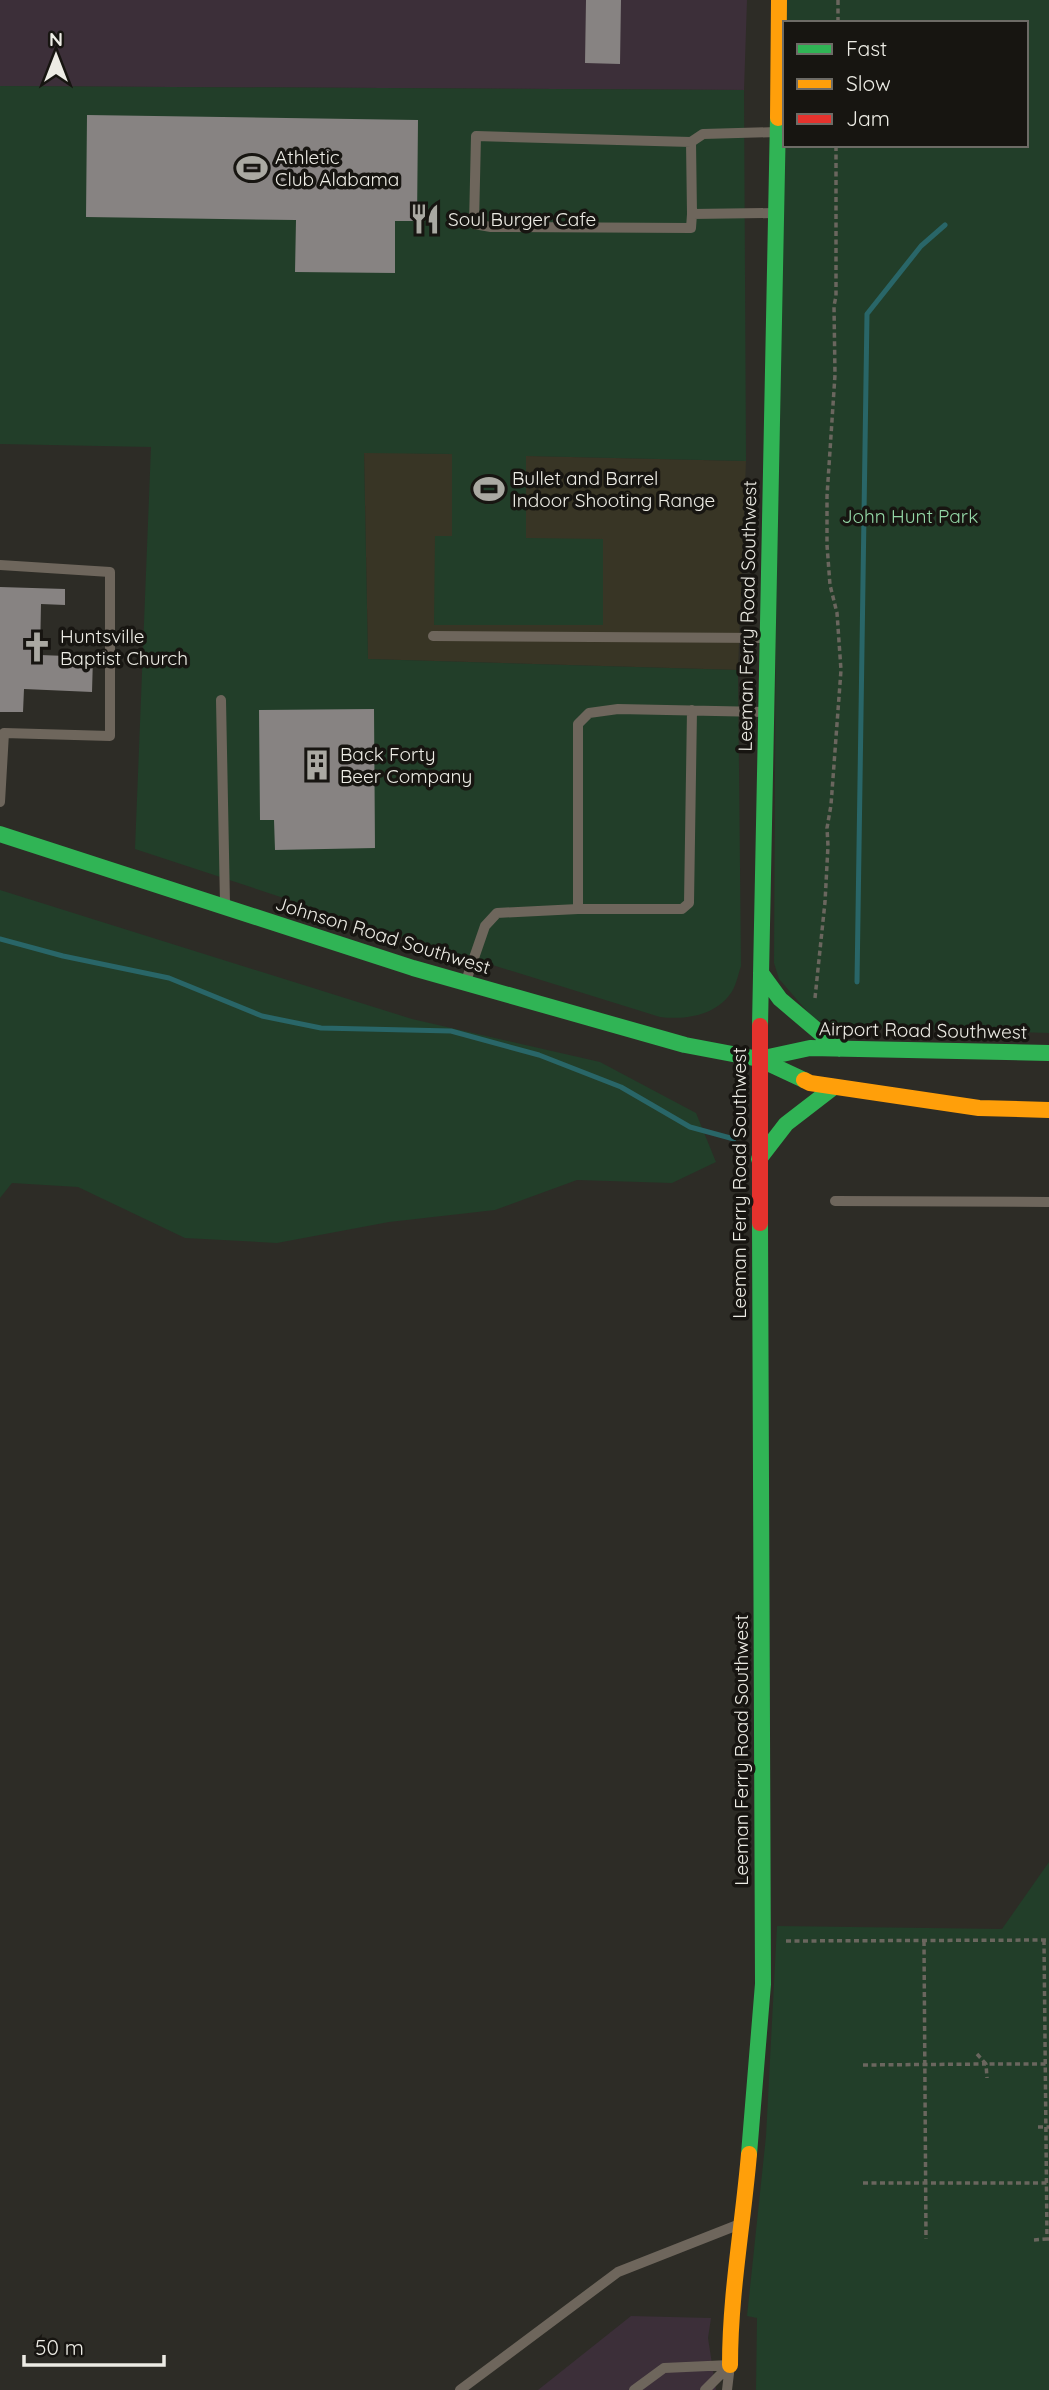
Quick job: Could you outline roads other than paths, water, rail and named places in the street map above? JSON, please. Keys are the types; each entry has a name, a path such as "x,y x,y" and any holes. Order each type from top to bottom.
{"street":[{"name":"Leeman Ferry Road Southwest","path":"730,2365 730,2326 743,2223 763,1984 759,1059 779,0"},
{"name":"Johnson Road Southwest","path":"0,834 465,983 685,1045 759,1059"},
{"path":"761,973 780,999 839,1049"},
{"name":"Airport Road Southwest","path":"759,1059 810,1048 1049,1053"},
{"path":"759,1059 810,1083 979,1108 1049,1110"},
{"path":"760,1159 786,1124 834,1087"}],"lane":[{"path":"691,142 691,228 491,227 474,224 476,136 691,142 703,134 778,132"},
{"path":"692,214 777,213"},
{"path":"0,565 110,572 110,736 4,733 0,802"},
{"path":"433,636 768,638"},
{"path":"221,700 225,907"},
{"path":"578,909 578,724 589,713 618,709 766,712"},
{"path":"465,983 485,926 497,913 578,909 682,909 689,903 692,710"},
{"path":"835,1201 1049,1202"},
{"path":"460,2390 618,2272 743,2223"},
{"path":"634,2390 664,2368 730,2365"},
{"path":"705,2390 730,2365"},
{"path":"727,2390 730,2365"}],"waterway":[{"path":"857,982 867,314 921,246 945,225"},
{"path":"0,939 63,956 169,978 262,1016 321,1028 451,1031 539,1055 621,1087 690,1127 734,1139"}],"place":[{"name":"Athletic Club Alabama","path":"252,168"},
{"name":"Soul Burger Cafe","path":"425,219"},
{"name":"Bullet and Barrel Indoor Shooting Range","path":"489,489"},
{"name":"Huntsville Baptist Church","path":"37,647"},
{"name":"Back Forty Beer Company","path":"317,765"}],"park label":[{"name":"John Hunt Park","path":"910,516"}]}
